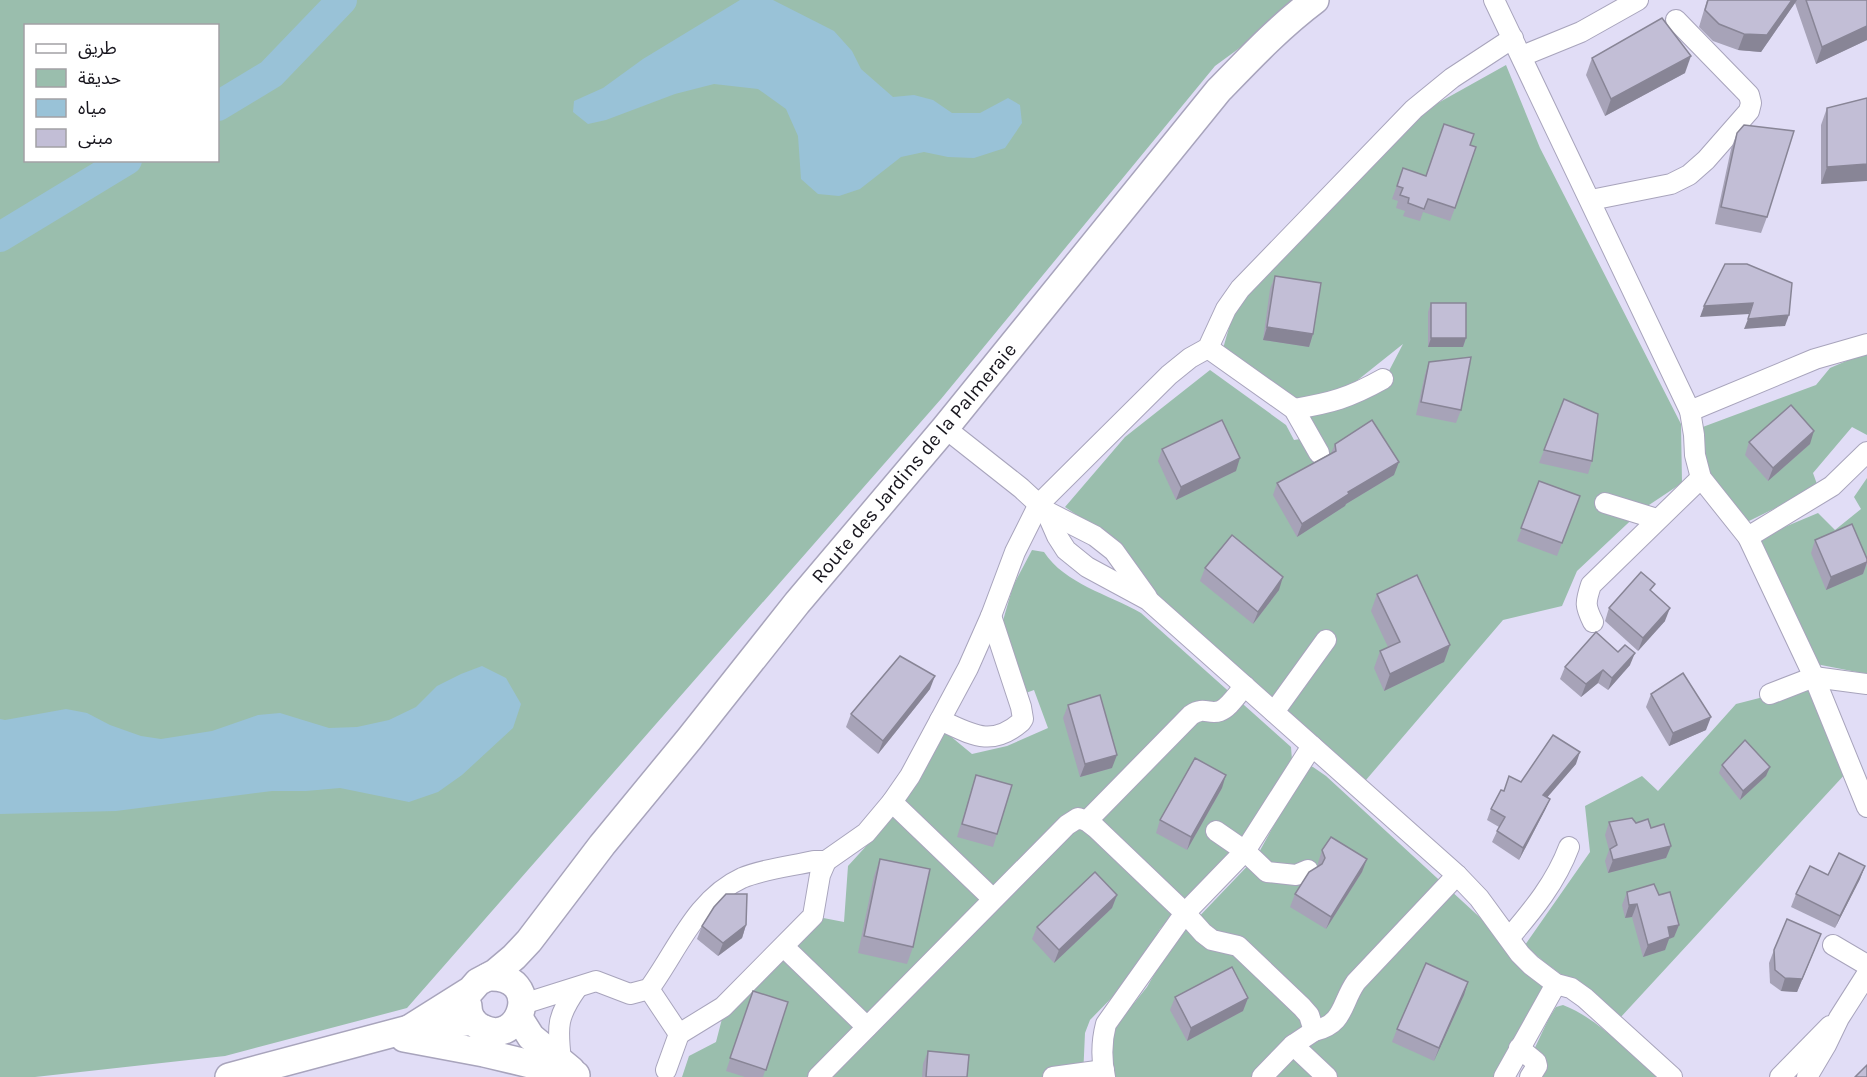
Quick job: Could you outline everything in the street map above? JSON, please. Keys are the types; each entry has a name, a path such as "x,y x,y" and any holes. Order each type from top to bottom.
{"street":[{"name":"Route des Jardins de la Palmeraie","path":"397,1032 480,984 514,957 529,941 602,845 797,603 945,428 1218,91 1262,45 1315,0"},
{"path":"1494,0 1690,411 1695,455 1701,478 1748,537 1814,677 1867,807"},
{"path":"1522,56 1581,32 1638,0"},
{"path":"1591,200 1671,184 1689,175 1706,160 1749,111 1751,103 1749,95 1676,20"},
{"path":"666,1070 679,1034 723,1008 813,916 820,875 826,861 866,833 910,776 968,668 1015,552 1043,507 1169,375 1190,358 1208,348 1226,309 1240,288 1414,109 1452,78 1514,38"},
{"path":"1690,411 1815,359 1867,344"},
{"path":"1208,348 1294,409 1319,453"},
{"path":"1294,409 1338,401 1383,379"},
{"path":"945,428 1043,507 1088,532 1114,551 1148,600"},
{"path":"1748,537 1832,486 1867,452"},
{"path":"1593,622 1586,607 1592,585 1701,478"},
{"path":"1605,503 1657,519"},
{"path":"1043,507 1066,549 1087,567 1148,600 1456,875 1479,898 1520,954 1556,984 1571,988 1585,998 1672,1077"},
{"path":"940,720 972,735 986,738 997,737 1023,719 991,616"},
{"path":"1274,712 1326,640"},
{"path":"1770,694 1814,677 1867,684"},
{"path":"1087,821 1191,715 1201,710 1218,712 1245,686"},
{"path":"1053,1077 1104,1074 1101,1042 1106,1024 1185,913 1245,851 1312,746"},
{"path":"892,802 993,899"},
{"path":"818,1077 1067,825 1078,818 1087,821 1185,913 1203,933 1212,940 1238,946 1302,1007 1309,1015 1314,1031"},
{"path":"1216,831 1245,851 1267,872 1296,875 1308,870"},
{"path":"1509,938 1550,885 1569,847"},
{"path":"515,1010 596,981 630,994 649,989 698,913 719,894 742,878 814,861 826,861"},
{"path":"1262,1077 1293,1045 1339,1018 1347,994 1356,982 1456,875"},
{"name":"Route des Jardins de la Palmeraie","path":"230,1077 397,1032 473,1021 481,1028 491,1032 515,1010 529,941"},
{"path":"1833,945 1867,965"},
{"path":"784,947 867,1027"},
{"path":"1807,1077 1826,1046 1839,1018 1867,974"},
{"path":"473,1021 468,1011 468,1000 480,984 499,976 509,980 515,1010 516,1042 573,1070"},
{"path":"1504,1077 1556,984"},
{"path":"573,1070 558,1031 567,1002 577,988"},
{"path":"649,989 679,1034"},
{"path":"1780,1077 1839,1018"},
{"path":"397,1032 432,1042 573,1070"},
{"path":"1293,1045 1327,1077"},
{"path":"1519,1048 1536,1062 1537,1066 1530,1077"}],"green space":[{"path":"0,0 1305,0 1215,66 941,399 407,1008 225,1056 35,1077 0,1077"},
{"path":"1506,65 1540,148 1681,424 1682,483 1643,509 1577,571 1562,606 1503,620 1366,780 1272,702 1147,589 1136,564 1118,543 1065,507 1125,437 1210,370 1286,425 1294,440 1320,436 1306,412 1379,390 1403,344 1344,391 1296,405 1222,352 1237,300 1420,113"},
{"path":"1867,352 1867,435 1852,427 1813,473 1818,487 1747,522 1705,474 1700,428 1816,385 1830,368"},
{"path":"1867,478 1867,674 1816,664 1758,538 1818,513 1835,530 1861,509 1854,497"},
{"path":"1032,550 1044,552 1053,563 1075,580 1141,613 1291,747 1292,760 1258,820 1160,929 1128,981 1090,1020 1085,1033 1083,1077 682,1077 689,1056 716,1042 724,1011 813,916 844,922 848,866 900,809 943,730 972,754 1007,746 1048,728 1034,690 1023,694 1002,624 1013,586"},
{"path":"1810,685 1847,772 1620,1018 1525,945 1590,852 1585,806 1642,776 1658,791 1736,704"},
{"path":"1307,765 1326,776 1486,923 1545,988 1503,1077 1108,1077 1110,1026 1147,987 1170,947 1257,856 1298,775"},
{"path":"1563,1005 1601,1027 1657,1077 1521,1077 1549,1018 1556,1007"}],"water":[{"path":"740,0 773,0 834,31 852,51 861,69 893,97 914,95 933,100 952,113 980,113 1008,98 1020,105 1022,123 1005,148 974,158 948,157 924,152 901,157 860,189 839,196 818,194 801,179 798,136 786,109 758,89 714,84 675,94 606,120 588,124 573,112 574,101 603,88 643,59"},
{"path":"482,666 506,678 521,704 513,728 462,775 438,792 409,802 340,788 272,791 116,811 0,814 0,719 66,709 87,713 110,725 141,736 161,739 212,731 258,715 280,713 329,728 357,727 389,720 416,707 437,686"}],"building":[{"path":"1708,0 1792,0 1767,35 1744,34 1719,24 1705,10"},
{"path":"1806,0 1867,0 1867,26 1822,47"},
{"path":"1662,18 1691,56 1611,99 1592,58"},
{"path":"1867,98 1867,164 1827,167 1827,108"},
{"path":"1444,124 1474,134 1470,145 1476,147 1455,208 1428,199 1424,209 1408,203 1409,198 1400,195 1403,188 1397,186 1403,168 1426,176"},
{"path":"1744,125 1794,131 1767,217 1721,207 1737,133"},
{"path":"1725,264 1747,264 1792,283 1789,315 1748,319 1753,303 1704,306"},
{"path":"1275,276 1321,283 1313,334 1267,327"},
{"path":"1431,303 1466,303 1466,338 1431,338"},
{"path":"1471,357 1461,410 1421,402 1429,362"},
{"path":"1564,399 1598,414 1592,461 1544,450"},
{"path":"1791,405 1814,431 1773,468 1749,442"},
{"path":"1222,420 1240,458 1181,487 1162,449"},
{"path":"1372,420 1399,462 1348,492 1349,494 1302,524 1277,483 1336,451 1335,444"},
{"path":"1539,481 1580,496 1562,543 1521,528"},
{"path":"1852,524 1867,562 1831,577 1815,540"},
{"path":"1232,535 1283,577 1258,612 1205,568"},
{"path":"1641,572 1655,584 1650,590 1670,608 1643,638 1609,608"},
{"path":"1417,575 1450,645 1390,674 1380,651 1400,642 1377,594"},
{"path":"1596,632 1618,652 1625,645 1635,653 1612,678 1603,670 1586,684 1565,667"},
{"path":"900,656 935,676 883,741 851,714"},
{"path":"1683,673 1711,717 1673,733 1651,694"},
{"path":"1100,695 1117,755 1085,764 1068,705"},
{"path":"1553,735 1580,752 1543,795 1550,799 1523,848 1497,831 1505,817 1491,809 1501,790 1504,791 1509,776 1521,782"},
{"path":"1745,740 1770,767 1743,791 1722,765"},
{"path":"1195,758 1226,775 1191,837 1160,820"},
{"path":"976,775 1012,785 997,834 962,824"},
{"path":"1632,818 1636,823 1648,819 1651,828 1664,824 1671,846 1613,860 1610,849 1617,845 1609,822"},
{"path":"1331,837 1367,859 1331,917 1295,894 1309,872 1322,864 1325,858 1322,850"},
{"path":"1839,853 1865,866 1840,916 1796,894 1810,866 1828,875"},
{"path":"880,859 930,869 913,947 864,936"},
{"path":"1095,872 1117,895 1059,950 1037,927"},
{"path":"1654,884 1659,895 1670,892 1679,925 1668,927 1670,937 1648,945 1637,904 1629,905 1627,892"},
{"path":"726,894 747,894 746,925 723,943 702,926"},
{"path":"1787,919 1821,934 1802,979 1785,978 1775,970 1774,950"},
{"path":"1426,963 1468,982 1439,1048 1397,1029"},
{"path":"1232,967 1248,998 1191,1028 1175,997"},
{"path":"753,991 788,1002 766,1070 730,1058"},
{"path":"928,1051 969,1055 967,1077 926,1077"},
{"path":"1867,1065 1867,1077 1855,1077"}],"waterway":[{"path":"219,105 271,74 342,0"},
{"path":"0,237 124,162"}]}
